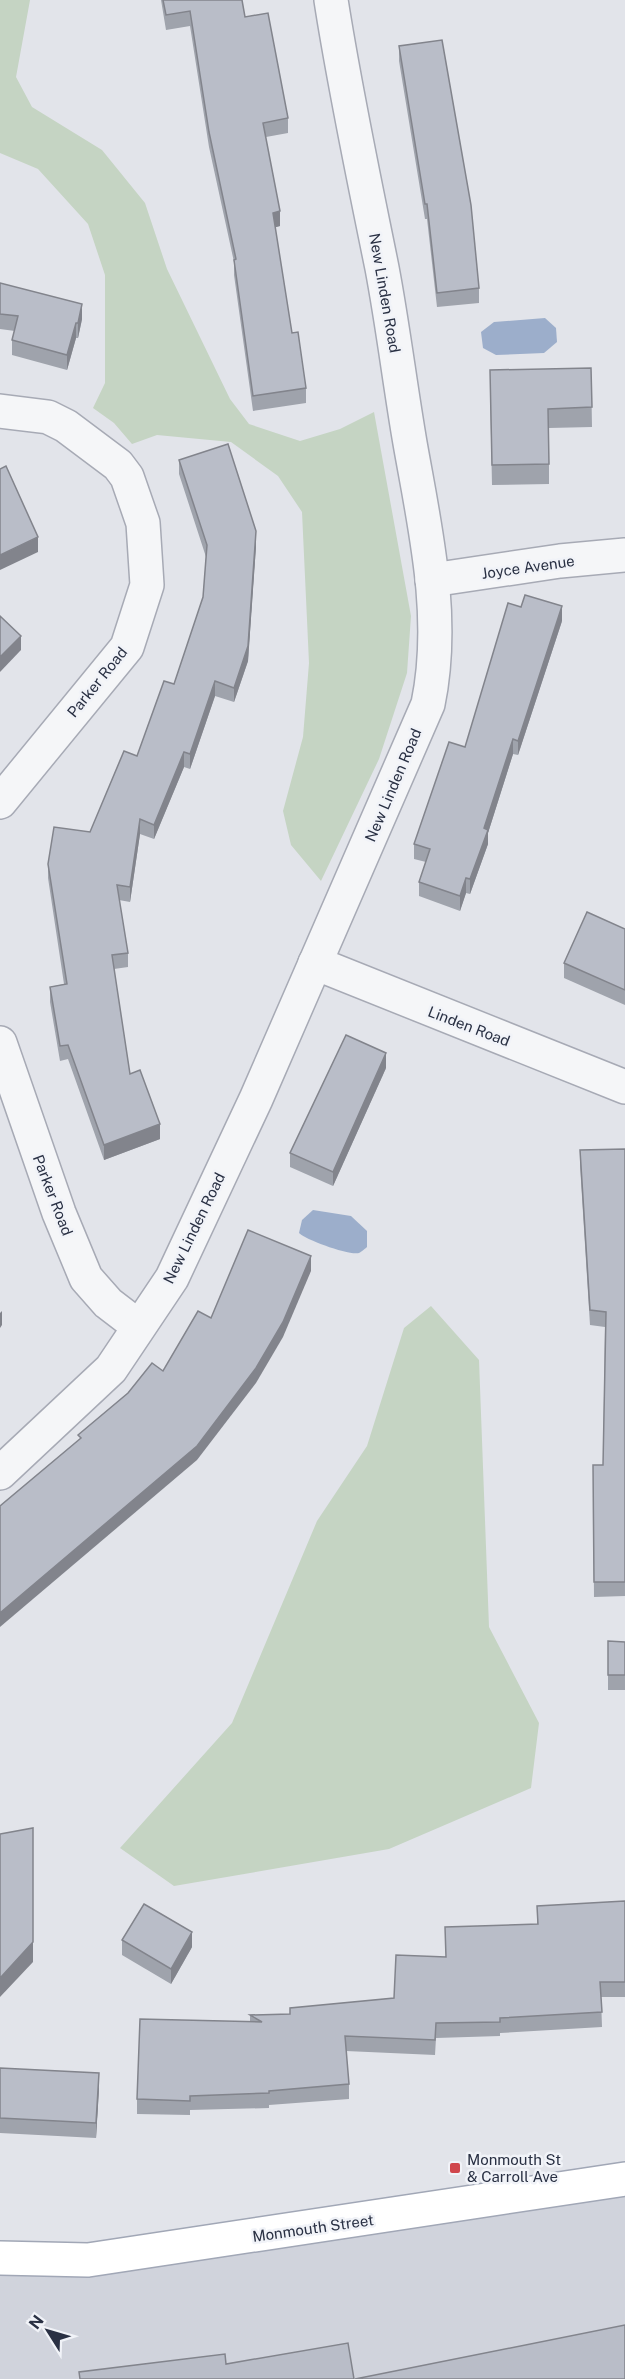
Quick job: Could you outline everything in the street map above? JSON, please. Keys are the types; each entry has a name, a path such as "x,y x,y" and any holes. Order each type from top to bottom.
{"main road":[{"name":"Monmouth Street","path":"0,2258 88,2260 625,2179"}],"street":[{"name":"New Linden Road","path":"0,1473 111,1369 172,1278 256,1099 428,704 433,678 430,555 382,270 331,0"},
{"name":"Parker Road","path":"0,411 48,417 66,426 118,465 127,477 139,505 143,523 147,585 127,647 0,802"},
{"name":"Joyce Avenue","path":"432,580 560,561 625,555"},
{"name":"Linden Road","path":"315,963 625,1087"},
{"name":"Parker Road","path":"0,1043 52,1193 86,1278 108,1303 138,1326"}],"shaded area":[{"path":"625,2179 625,2379 0,2379 0,2258"}],"green space":[{"path":"0,0 30,0 16,77 32,107 102,150 145,203 167,269 230,399 249,424 300,441 340,429 374,412 411,616 407,673 379,759 321,881 291,845 283,811 303,737 309,663 302,512 278,476 231,442 157,435 132,444 114,423 93,408 105,383 105,275 88,224 38,169 0,153"},
{"path":"431,1306 479,1360 489,1627 539,1723 531,1788 389,1849 174,1886 120,1848 232,1723 317,1521 367,1446 404,1328"}],"water":[{"path":"545,318 556,328 557,342 544,353 496,355 483,348 481,332 494,322"},
{"path":"313,1210 351,1216 367,1231 367,1247 359,1253 347,1252 303,1236 299,1233 302,1220"}],"building":[{"path":"163,0 242,0 245,17 268,13 288,118 263,123 280,211 273,213 292,333 298,332 306,388 253,396 234,260 236,259 209,132 190,11 166,15"},
{"path":"442,40 471,205 479,288 437,293 427,204 425,204 399,46"},
{"path":"0,283 82,304 67,355 12,340 18,316 0,314"},
{"path":"591,368 592,407 548,409 549,464 492,465 490,370"},
{"path":"228,444 256,531 248,646 234,688 215,681 190,754 184,752 154,825 140,819 130,887 117,885 128,953 112,955 130,1074 140,1070 160,1124 104,1145 68,1045 60,1046 50,987 67,984 48,864 54,827 90,832 124,751 137,756 164,681 174,684 203,597 207,545 179,460"},
{"path":"6,466 38,537 0,555 0,469"},
{"path":"525,595 562,606 518,741 513,739 484,828 488,830 470,879 466,878 460,896 419,882 430,849 414,844 449,742 465,747 508,603 521,607"},
{"path":"0,616 21,636 0,657"},
{"path":"587,912 625,929 625,990 564,963"},
{"path":"346,1035 386,1053 333,1172 290,1153"},
{"path":"625,1149 625,1582 594,1582 593,1465 603,1465 606,1312 590,1310 580,1150"},
{"path":"248,1230 311,1256 283,1322 256,1368 197,1446 0,1613 0,1506 81,1438 78,1435 128,1393 152,1363 163,1371 198,1311 211,1318"},
{"path":"608,1641 625,1642 625,1675 608,1675"},
{"path":"33,1828 33,1942 0,1978 0,1834"},
{"path":"625,1901 625,1982 600,1982 602,2012 500,2018 500,2022 436,2023 435,2040 345,2036 349,2084 269,2091 269,2093 190,2096 190,2101 137,2099 140,2019 262,2022 250,2015 290,2014 290,2008 394,1998 396,1955 446,1957 445,1927 538,1924 537,1906"},
{"path":"144,1904 192,1932 171,1969 122,1940"},
{"path":"0,2068 99,2073 96,2123 0,2118"},
{"path":"625,2325 625,2379 355,2379"},
{"path":"348,2343 354,2379 80,2379 79,2372 225,2354 226,2364"}],"place":[{"name":"Monmouth St & Carroll Ave","path":"455,2168"}]}
